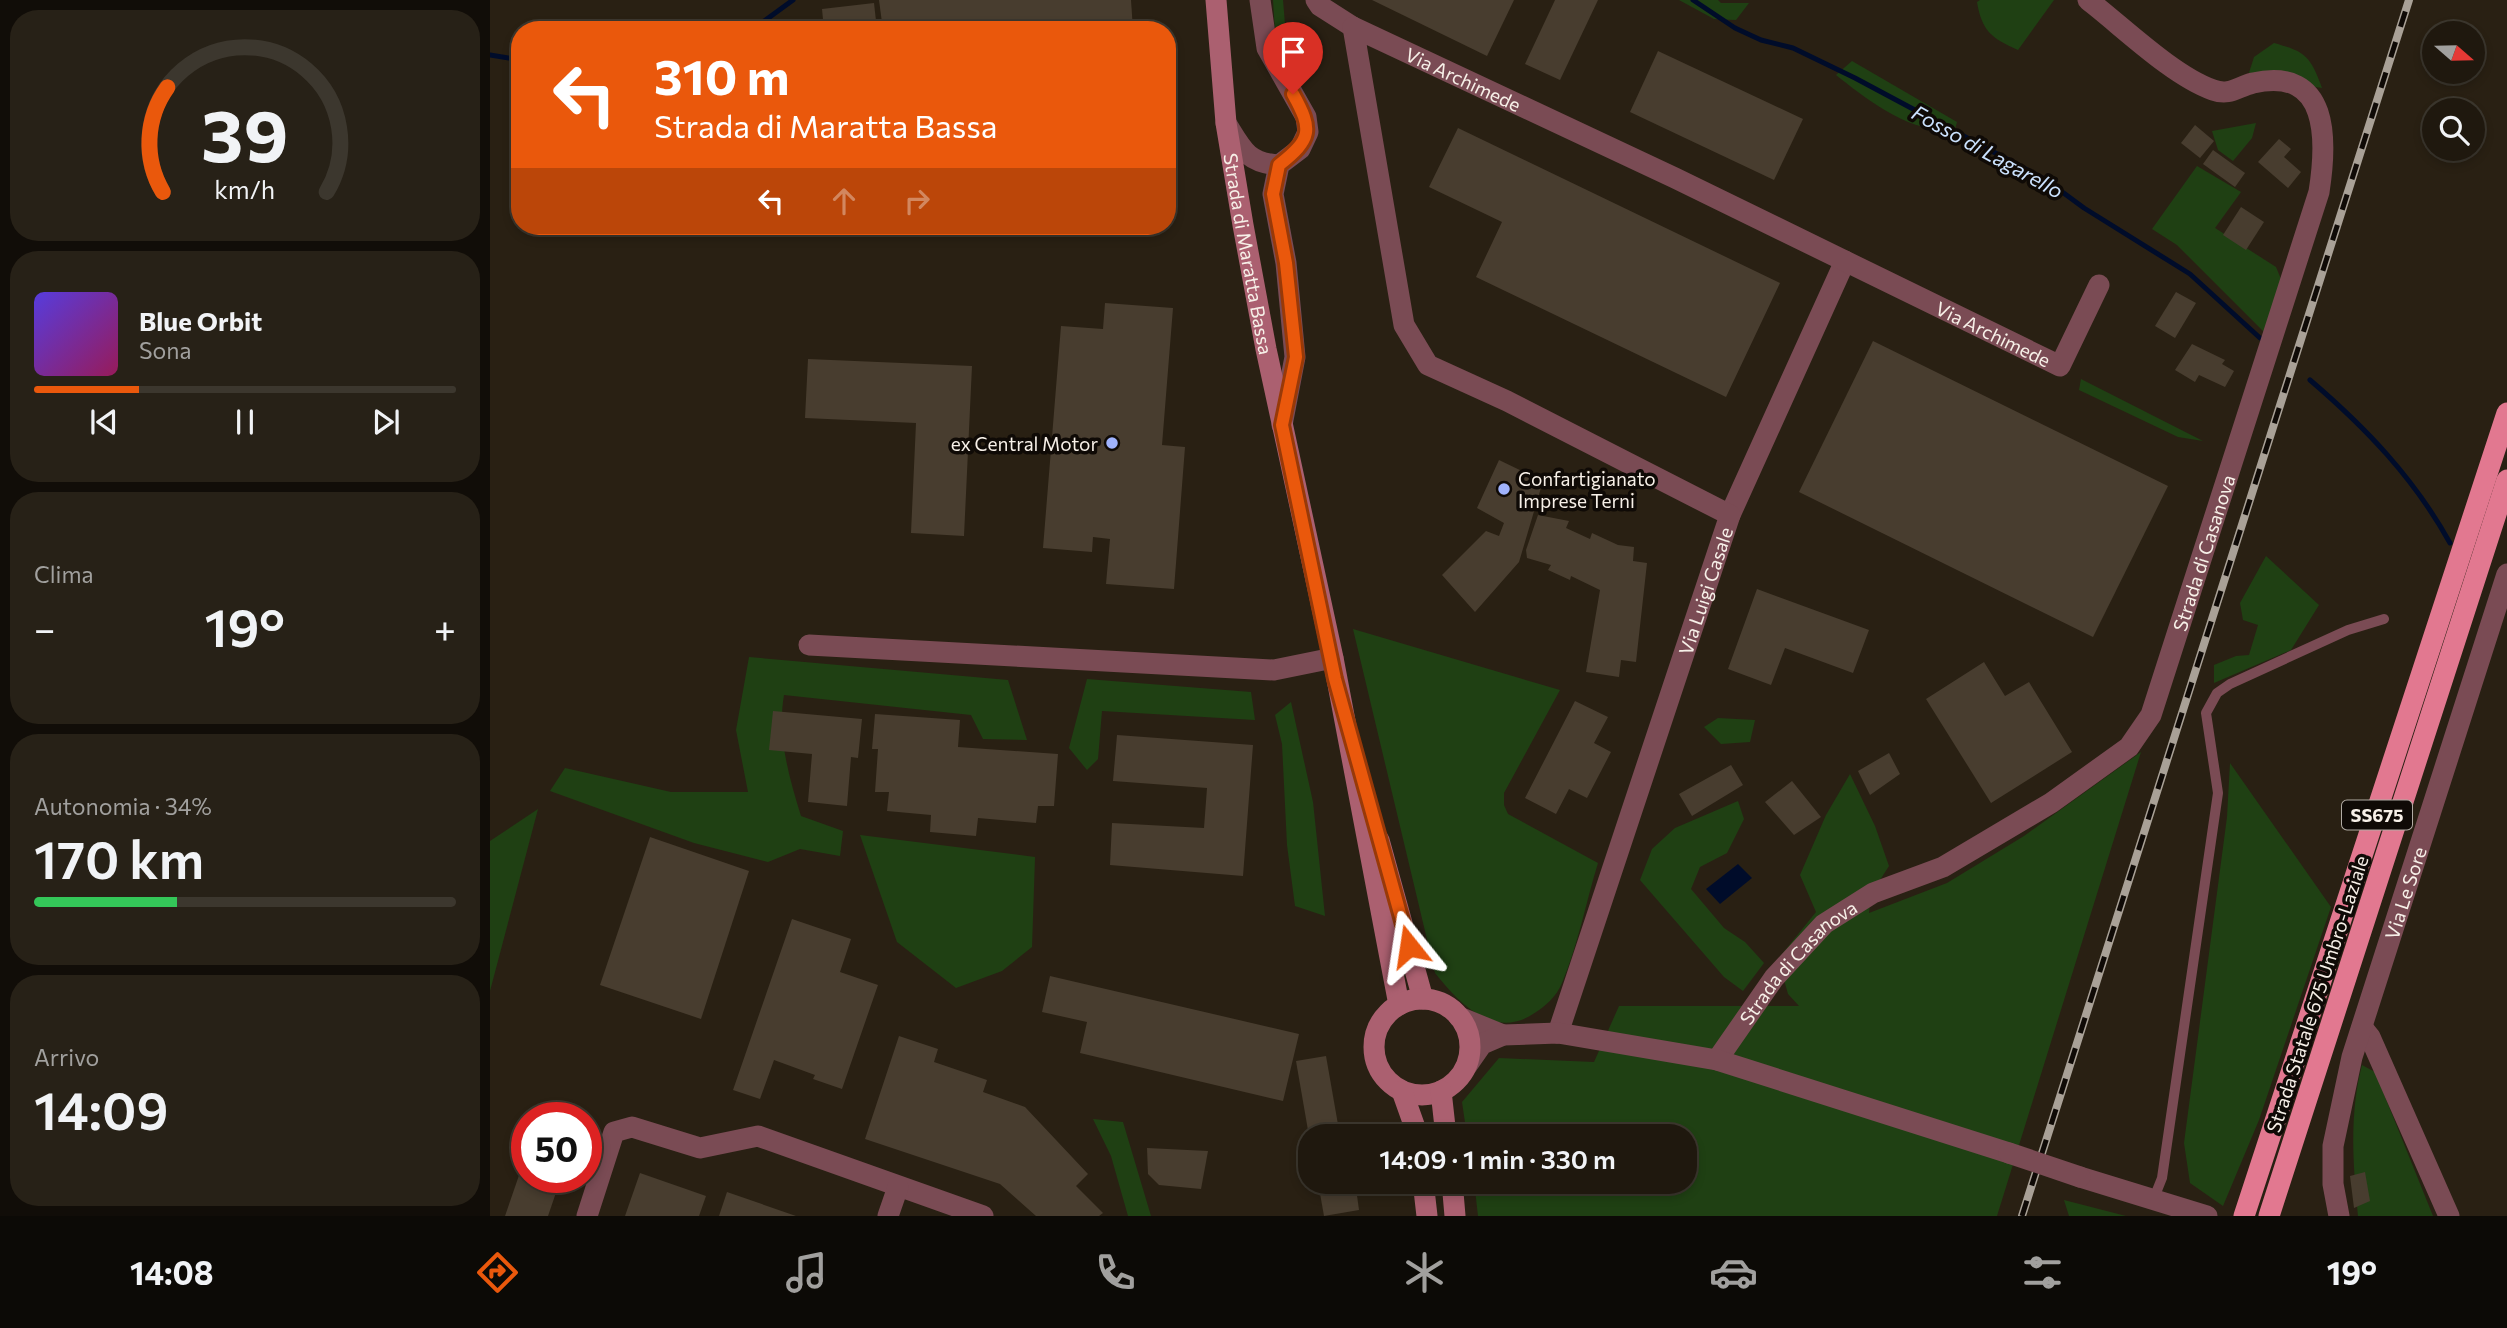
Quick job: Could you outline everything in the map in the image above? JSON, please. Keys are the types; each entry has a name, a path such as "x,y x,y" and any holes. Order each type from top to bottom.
{"highway":[{"name":"Strada Statale 675 Umbro-Laziale","path":"2244,1216 2507,413"},
{"name":"Strada Statale 675 Umbro-Laziale","path":"2269,1216 2507,480"}],"main road":[{"name":"Strada di Maratta Bassa","path":"1216,0 1226,123 1282,425 1334,668 1399,1005"},
{"name":"Strada di Maratta Bassa","path":"1334,668 1423,999"},
{"path":"1423,999 1449,1008 1459,1017 1469,1041 1466,1067 1451,1085 1441,1091 1415,1095 1402,1091 1380,1071 1374,1042 1387,1015 1399,1005 1423,999"},
{"path":"1402,1091 1414,1124"},
{"path":"1441,1091 1445,1124"},
{"path":"1424,1194 1427,1216"},
{"path":"1453,1194 1455,1216"}],"street":[{"path":"1260,0 1267,48 1306,117 1308,132 1300,149 1279,165"},
{"name":"Via Archimede","path":"1316,0 1320,6 1353,27 2060,366 2099,285"},
{"name":"Strada di Casanova","path":"1717,1060 1774,978 1824,924 1873,893 1943,867 2051,803 2129,747 2151,715 2319,192 2323,121 2309,96 2297,86 2279,82 2254,83 2228,94 2212,90 2186,77 2088,0"},
{"name":"Via Luigi Casale","path":"1353,27 1404,324 1427,365 1507,401 1730,515 1558,1033"},
{"name":"Strada di Maratta Bassa","path":"1226,123 1243,150 1259,163 1279,165 1273,194 1286,263 1296,357 1282,425"},
{"path":"1730,515 1845,261"},
{"name":"Via Le Sore","path":"2339,1216 2333,1184 2333,1146 2341,1101 2362,1027 2507,574"},
{"path":"809,645 1274,670 1334,668"},
{"path":"1459,1017 1503,1035"},
{"path":"2362,1027 2370,1037 2449,1216"},
{"path":"1466,1067 1482,1044 1503,1035 1558,1033 1717,1060 2201,1214"},
{"path":"587,1216 614,1132 632,1127 700,1148 758,1136 984,1216"},
{"path":"888,1216 898,1187"}],"lane":[{"path":"2154,1198 2162,1178 2218,793 2206,713 2217,693 2230,684 2348,630 2385,619"}],"green space":[{"path":"1273,0 1283,0 1287,49 1276,46"},
{"path":"1679,0 1749,3 1736,20 1714,19"},
{"path":"2054,0 2018,50 2001,42 1985,27 1977,2"},
{"path":"2274,43 2293,49 2305,57 2314,69 2322,88 2248,76 2254,57"},
{"path":"1852,61 1957,122 1955,129 1924,127 1908,122 1876,105 1836,75"},
{"path":"2256,123 2252,138 2233,161 2218,150 2212,131"},
{"path":"2197,166 2241,192 2215,228 2276,267 2283,284 2264,332 2177,245 2152,229"},
{"path":"2081,379 2203,441 2178,437 2079,390"},
{"path":"2266,556 2319,605 2291,650 2214,683 2214,665 2236,656 2249,655 2258,625 2243,620 2240,603"},
{"path":"1353,629 1560,690 1504,793 1504,805 1508,814 1598,863 1573,954 1560,988 1542,1008 1518,1021 1504,1023 1478,1014 1454,995 1435,973"},
{"path":"749,657 1008,680 1027,740 983,739 971,715 784,695 783,741 801,816 843,831 840,856 800,849 768,862 694,843 550,791 565,768 671,792 748,792 736,730"},
{"path":"1087,679 1251,692 1255,720 1102,711 1098,759 1087,770 1069,748"},
{"path":"1291,702 1313,802 1325,916 1295,906 1287,845 1282,744 1275,715"},
{"path":"1718,718 1755,720 1750,742 1721,744 1704,727"},
{"path":"2141,752 1997,1216 1478,1216 1475,1194 1697,1194 1697,1124 1465,1124 1462,1102 1499,1058 1594,1062 1619,1006 1799,1006 1788,994 1778,959 1816,912 1800,875 1826,815 1850,774 1875,826 1889,866 1871,894 1869,913 1947,883 2024,836"},
{"path":"2230,763 2331,907 2259,1120 2223,1206 2190,1183 2184,1143 2227,817"},
{"path":"1738,801 1744,819 1727,853 1700,867 1691,889 1724,928 1745,942 1764,963 1743,991 1724,977 1640,880 1652,849 1675,828"},
{"path":"538,809 490,991 490,841"},
{"path":"860,835 1035,857 1032,947 1002,971 956,988 897,942"},
{"path":"2362,1065 2375,1072 2433,1216 2358,1216 2354,1121"},
{"path":"1093,1119 1123,1122 1151,1216 1128,1216 1111,1156"},
{"path":"2064,1200 2126,1216 2069,1216"}],"water":[{"path":"1738,864 1752,878 1720,904 1706,889"}],"building":[{"path":"879,0 1131,0 1132,21 882,21"},
{"path":"1372,0 1514,0 1487,56"},
{"path":"1555,0 1598,0 1560,80 1525,64"},
{"path":"874,3 876,21 823,21 822,9"},
{"path":"1658,51 1803,119 1774,180 1630,112"},
{"path":"2195,125 2214,141 2200,158 2181,143"},
{"path":"1458,128 1780,283 1726,397 1476,277 1502,222 1429,187"},
{"path":"2279,139 2291,149 2284,157 2301,172 2288,188 2258,162"},
{"path":"2213,150 2245,173 2235,187 2203,164"},
{"path":"2241,207 2264,222 2246,250 2223,235"},
{"path":"2176,292 2196,303 2175,338 2155,326"},
{"path":"1105,303 1173,308 1162,445 1185,447 1174,589 1106,584 1110,539 1093,537 1092,552 1043,548 1061,326 1103,329"},
{"path":"1873,341 2168,486 2093,637 1799,492"},
{"path":"2192,344 2225,360 2222,364 2234,371 2225,387 2199,375 2195,382 2175,370"},
{"path":"808,359 972,366 964,536 911,533 916,423 805,418"},
{"path":"1499,460 1543,481 1519,562 1475,612 1442,575 1486,531 1499,536 1504,523 1477,508"},
{"path":"1538,515 1569,521 1566,528 1590,539 1592,533 1618,545 1634,547 1633,561 1647,563 1636,662 1621,660 1619,677 1586,672 1600,590 1571,576 1570,580 1548,570 1551,565 1527,558 1526,550"},
{"path":"1757,589 1869,630 1853,673 1785,648 1771,685 1728,669"},
{"path":"1984,662 2005,696 2029,682 2072,752 1991,803 1926,699"},
{"path":"1575,701 1608,717 1594,743 1611,752 1587,798 1569,789 1556,814 1525,798"},
{"path":"773,711 862,719 858,758 851,757 847,806 808,802 812,754 769,750"},
{"path":"875,714 960,720 958,747 1058,754 1054,806 1038,806 1036,823 978,818 976,836 930,832 931,815 887,811 889,792 875,792 878,749 872,749"},
{"path":"1117,735 1253,745 1243,876 1110,865 1112,823 1204,828 1207,788 1113,781"},
{"path":"1889,753 1900,774 1870,795 1858,771"},
{"path":"1731,765 1743,785 1692,816 1679,794"},
{"path":"1792,781 1821,817 1794,835 1765,802"},
{"path":"650,837 749,871 701,1019 600,985"},
{"path":"792,919 851,939 840,972 878,985 842,1089 813,1079 815,1075 774,1060 760,1099 733,1090"},
{"path":"1050,976 1299,1034 1283,1101 1080,1053 1087,1022 1042,1012"},
{"path":"899,1036 938,1049 934,1062 987,1080 983,1092 1025,1107 1088,1174 1076,1186 1103,1213 1099,1216 1036,1216 1000,1184 865,1139"},
{"path":"1326,1056 1338,1124 1307,1124 1296,1061"},
{"path":"1147,1148 1208,1151 1201,1189 1159,1185 1148,1174"},
{"path":"2365,1172 2370,1201 2354,1208 2350,1176"},
{"path":"640,1173 706,1196 699,1216 625,1216"},
{"path":"727,1192 796,1216 719,1216"},
{"path":"513,1193 556,1193 548,1216 505,1216"},
{"path":"1320,1194 1357,1194 1359,1210 1324,1216"}],"waterway":[{"name":"Fosso di Lagarello","path":"764,21 793,0"},
{"name":"Fosso di Lagarello","path":"1693,0 1735,28 1761,40 1793,48 1855,78 2046,180 2084,208 2190,274 2260,338"},
{"name":"Fosso di Lagarello","path":"490,55 511,58"},
{"name":"Fosso di Lagarello","path":"2310,380 2388,455 2421,497 2450,543"}],"railway":[{"path":"2022,1216 2409,0"}],"place":[{"name":"ex Central Motor","path":"1112,443"},
{"name":"Confartigianato Imprese Terni","path":"1504,489"}],"route":[{"path":"1293,94 1306,117 1308,132 1300,149 1279,165 1273,194 1286,263 1296,357 1282,425 1333,658 1335,679 1409,946"}]}
